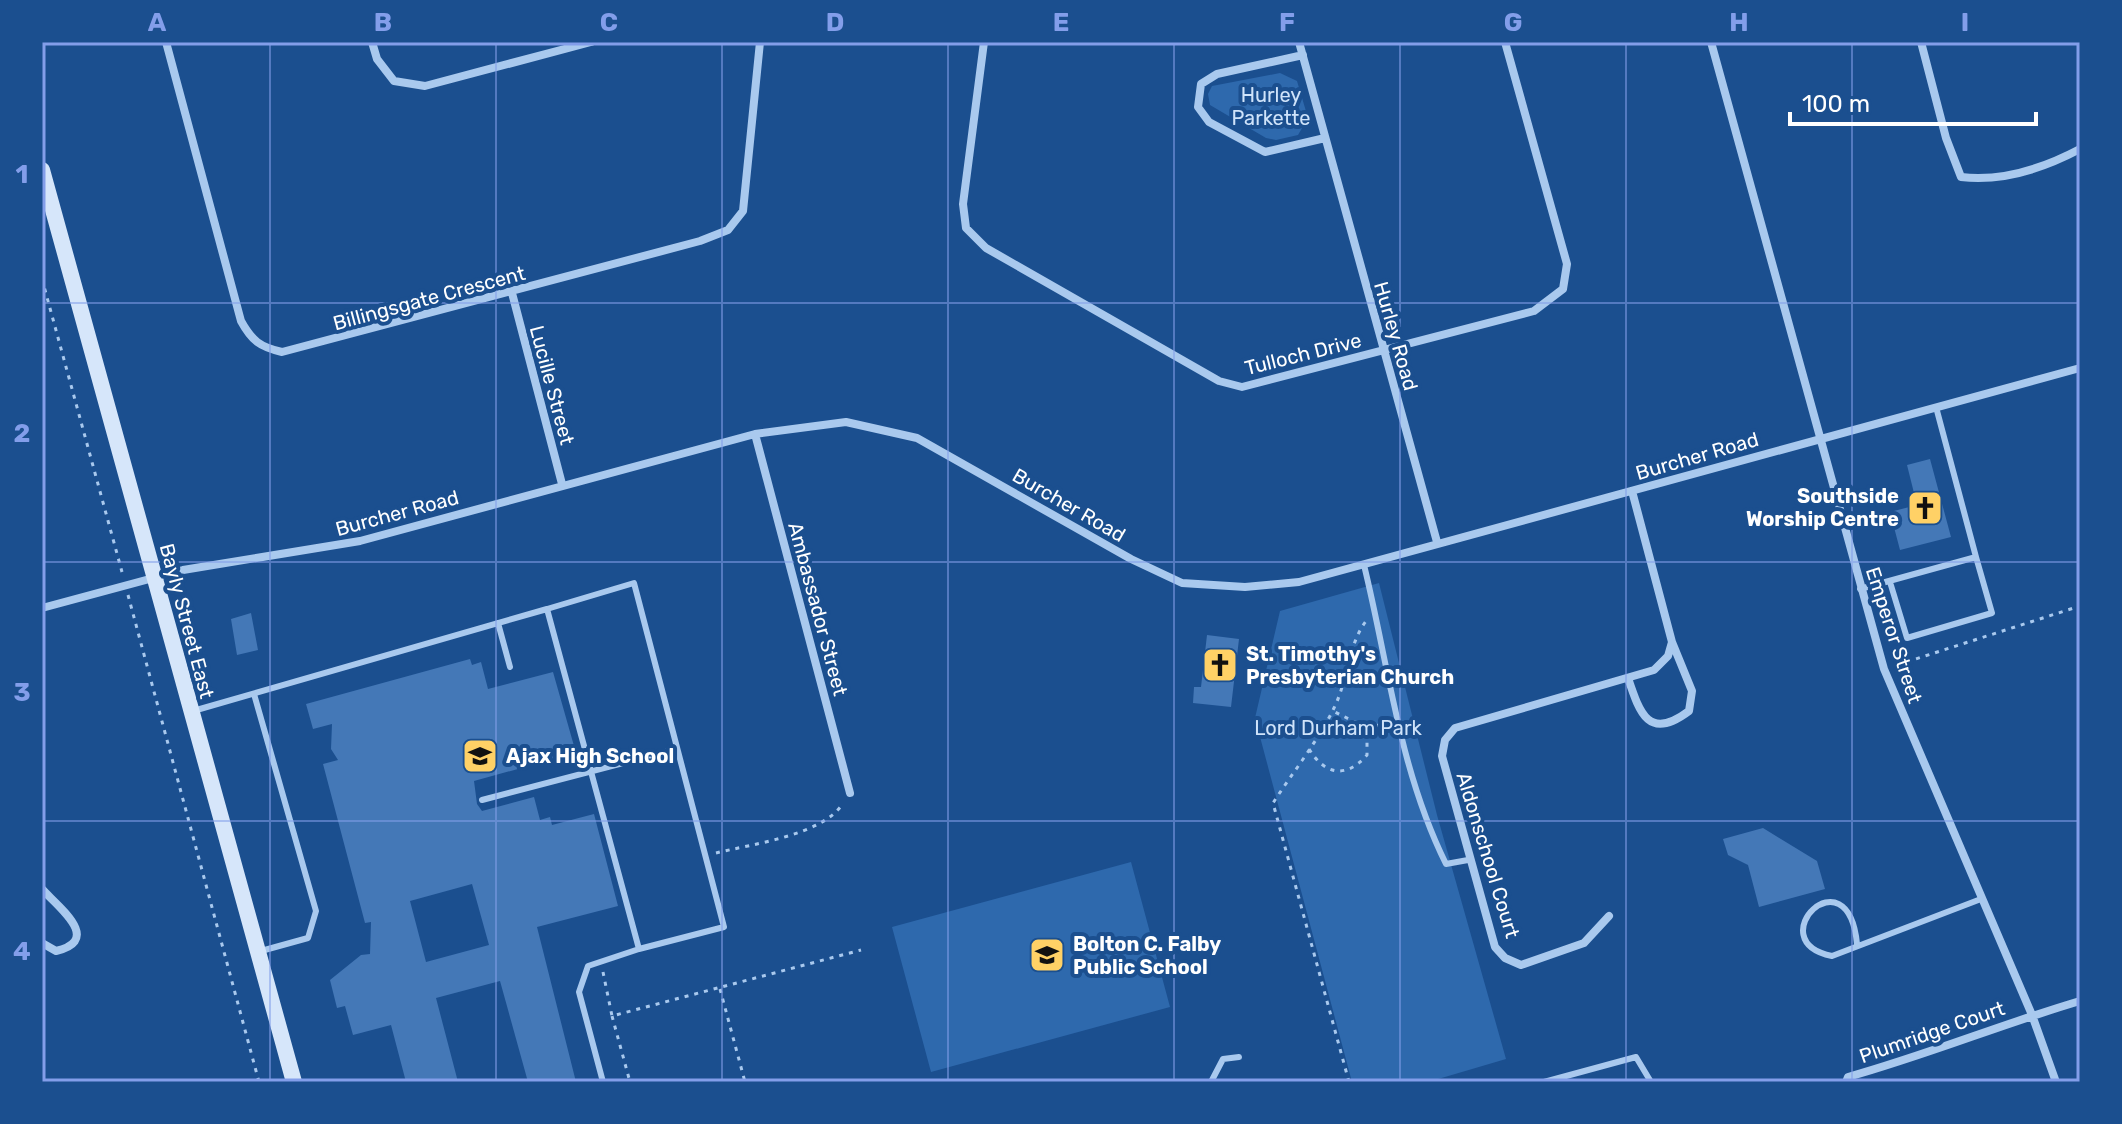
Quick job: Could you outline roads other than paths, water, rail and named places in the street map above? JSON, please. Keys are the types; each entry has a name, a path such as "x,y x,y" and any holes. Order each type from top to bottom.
{"main road":[{"name":"Bayly Street East","path":"42,170 294,1082"}],"street":[{"name":"Billingsgate Crescent","path":"166,42 241,321 250,338 263,348 282,352 301,350 512,293 700,241 728,230 743,211 760,42"},
{"path":"372,42 377,59 394,81 425,86 591,42"},
{"name":"Tulloch Drive","path":"984,42 963,204 966,228 986,248 1219,381 1242,387 1534,311 1563,289 1567,264 1505,42"},
{"name":"Hurley Road","path":"1299,42 1437,542"},
{"name":"Emperor Street","path":"1711,42 1884,669 2032,1015 2056,1082"},
{"path":"1921,42 1946,138 1961,177 1986,180 2048,164 2080,149"},
{"path":"1303,55 1217,74 1201,84 1198,107 1209,122 1265,152 1325,138"},
{"name":"Lucille Street","path":"512,293 562,484"},
{"name":"Burcher Road","path":"42,608 153,578 360,541 755,434 846,422 917,438 1131,559 1182,583 1245,587 1299,582 2080,368"},
{"name":"Ambassador Street","path":"755,434 850,793"},
{"path":"1628,678 1639,714 1654,724 1671,724 1689,711 1692,691 1672,642 1632,491"},
{"name":"Aldonschool Court","path":"1609,916 1584,943 1521,965 1505,958 1495,947 1468,860 1442,756 1445,740 1455,728 1654,670 1668,656 1672,642"},
{"path":"42,889 74,921 76,931 73,941 65,949 56,951 42,943"},
{"name":"Plumridge Court","path":"1846,1082 1848,1077 1927,1055 2032,1015 2080,1001"}],"lane":[{"path":"1890,582 1907,638 1992,613 1936,407"},
{"path":"1860,589 1976,557"},
{"path":"1364,565 1407,768 1446,864 1468,860"},
{"path":"191,712 634,583 724,927 588,966 579,992 603,1082"},
{"path":"547,609 639,949"},
{"path":"498,623 510,667"},
{"path":"254,694 316,911 308,938 258,952"},
{"path":"482,800 677,749"},
{"path":"1857,944 1855,926 1839,905 1827,901 1815,904 1805,915 1802,929 1807,943 1817,953 1832,956 1981,899"},
{"path":"1211,1082 1223,1059 1239,1057"},
{"path":"1544,1082 1636,1057 1651,1082"}],"place":[{"name":"Southside Worship Centre","path":"1925,508"},
{"name":"St. Timothy's Presbyterian Church","path":"1220,665"},
{"name":"Ajax High School","path":"480,756"},
{"name":"Bolton C. Falby Public School","path":"1047,955"}],"park label":[{"name":"Hurley Parkette","path":"1271,106"},
{"name":"Lord Durham Park","path":"1338,728"}]}
